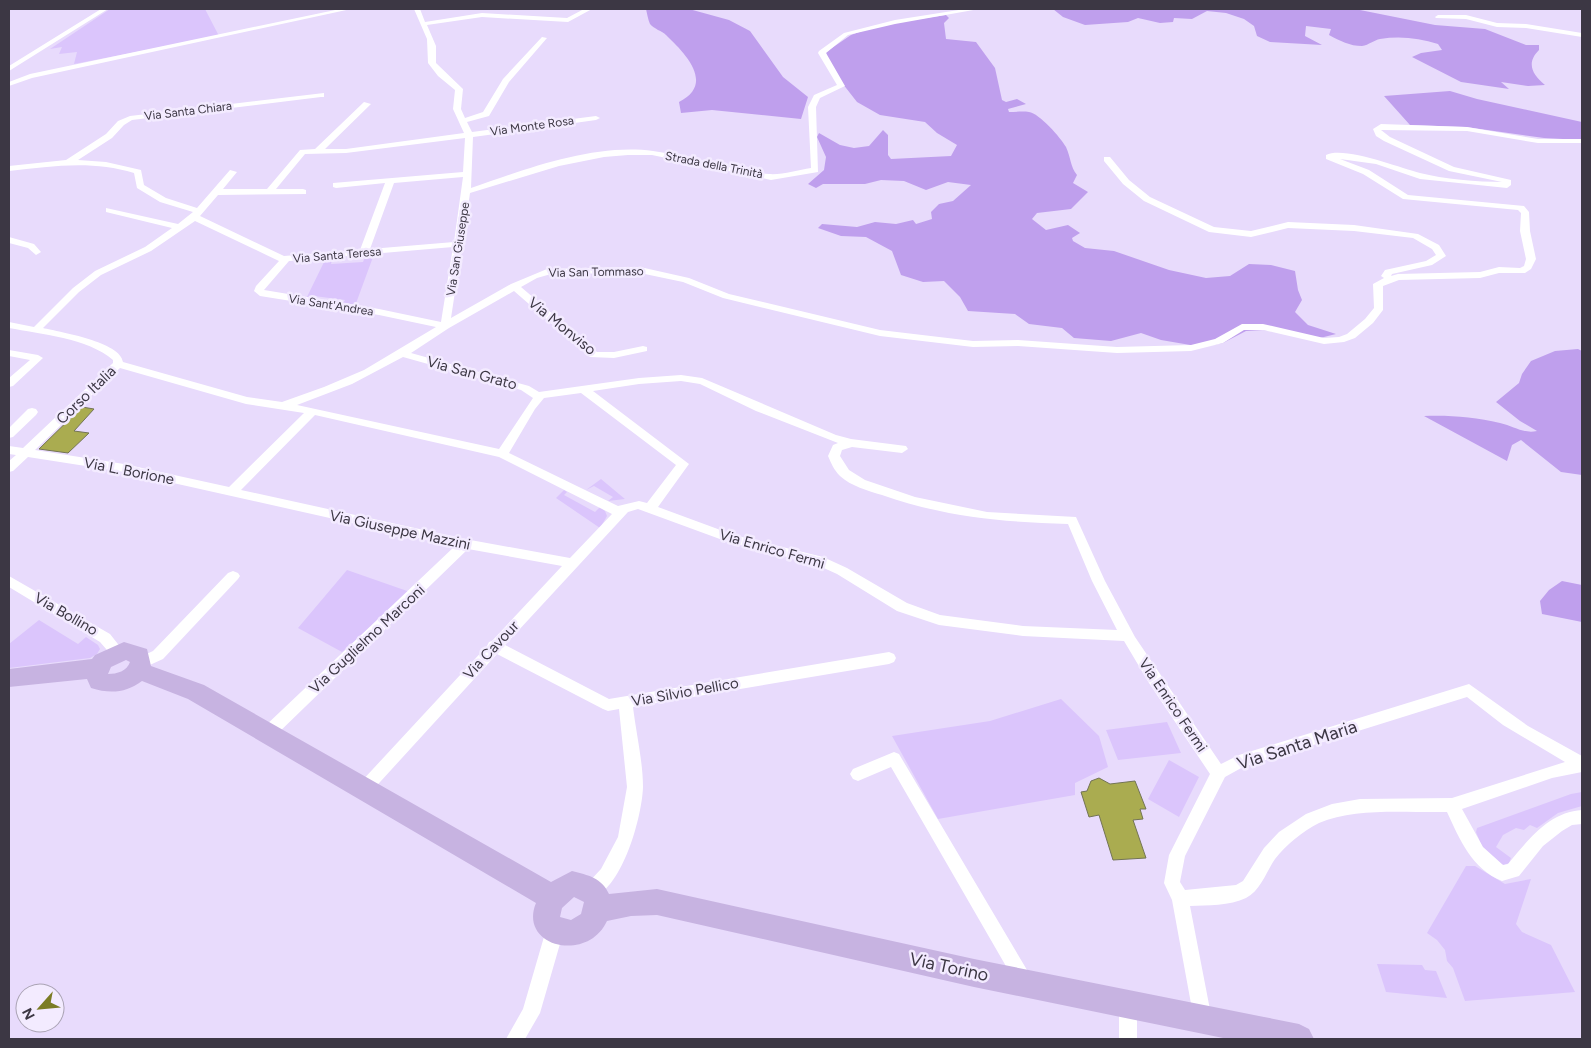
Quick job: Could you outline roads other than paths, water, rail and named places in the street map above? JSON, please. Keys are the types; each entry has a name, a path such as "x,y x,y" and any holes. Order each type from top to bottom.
{"main road":[{"path":"118,652 135,652 141,658 140,666 124,681 104,684 96,678 98,668 103,661 118,652"},
{"path":"140,666 196,692 551,897"},
{"path":"9,678 98,668"},
{"path":"572,884 584,884 596,900 594,920 586,928 575,933 564,934 555,930 548,921 547,914 551,897 560,888 572,884"},
{"name":"Via Torino","path":"596,900 631,903 657,902 1128,1005 1299,1039"}],"street":[{"path":"9,69 105,9"},
{"path":"28,68 11,78 11,83 30,76 348,9"},
{"name":"Via San Giuseppe","path":"417,9 423,24 433,40 432,62 441,74 459,89 457,109 469,135 466,192 460,244 445,326"},
{"path":"423,24 482,14 509,18 568,20 589,9"},
{"name":"Strada della Trinità","path":"466,192 572,160 633,152 652,153 771,177 815,170 812,107 817,97 840,86 822,53 846,34 895,22 976,9"},
{"path":"1438,13 1507,26 1526,26 1582,35"},
{"path":"462,121 486,114 506,81 544,38"},
{"path":"24,60 34,60 36,63"},
{"name":"Via Santa Chiara","path":"69,162 109,136 121,122 130,118 321,95"},
{"path":"269,192 303,152 318,150 367,104"},
{"name":"Via Monte Rosa","path":"318,150 346,151 596,118"},
{"path":"1382,282 1398,277 1480,275 1499,270 1522,271 1528,266 1531,259 1525,231 1525,212 1520,208 1493,204 1420,200 1406,197 1366,172 1329,157 1333,155 1363,158 1420,176 1507,185 1508,182 1500,179 1467,173 1437,164 1387,139 1379,134 1377,129 1381,126 1458,128 1538,141 1582,141"},
{"path":"1107,159 1126,182 1148,199 1212,230 1251,234 1288,225 1354,228 1415,236 1436,247 1441,256 1428,263 1388,272 1382,282"},
{"path":"9,168 69,162"},
{"name":"Via Santa Teresa","path":"69,162 128,168 138,172 140,186 163,200 197,214 284,259 460,244"},
{"path":"35,330 76,290 98,273 148,248 197,214 234,172"},
{"path":"336,185 390,182 467,174"},
{"path":"364,252 390,182"},
{"path":"218,192 303,192"},
{"path":"109,210 179,227"},
{"path":"9,240 31,246 36,252"},
{"name":"Via Sant'Andrea","path":"284,259 284,262 261,286 259,290 262,294 379,312 445,326"},
{"name":"Via San Tommaso","path":"445,326 514,286 534,276 550,271 640,270 686,280 726,296 808,317 828,319 867,331 973,344 1018,343 1116,350 1191,348 1219,341 1242,327 1263,326 1324,341 1340,340 1351,336 1369,322 1379,308 1378,284 1382,282"},
{"name":"Via Monviso","path":"514,286 594,355 614,355 643,349"},
{"path":"282,406 331,390 403,354 445,326"},
{"name":"Corso Italia","path":"9,468 118,364 118,358 114,353 98,345 35,330 12,328"},
{"path":"9,353 38,358 9,384"},
{"name":"Via San Grato","path":"403,354 433,364 525,388 539,397"},
{"path":"118,364 246,400 313,411 502,454 618,512"},
{"path":"502,454 539,397 638,381 681,378 702,381 832,438 852,443 902,449"},
{"path":"584,390 683,464 650,509"},
{"path":"230,493 313,411"},
{"path":"9,434 32,412"},
{"name":"Via Enrico Fermi","path":"852,443 837,448 834,456 839,467 846,475 877,489 988,516 1072,520 1088,558 1128,636 1153,678 1218,773"},
{"path":"9,450 26,452"},
{"name":"Via L. Borione","path":"26,452 124,468 230,493"},
{"name":"Via Giuseppe Mazzini","path":"230,493 465,544 571,564"},
{"name":"Via Enrico Fermi","path":"618,512 624,508 639,506 732,540 818,560 842,571 902,607 939,620 1023,631 1128,636"},
{"name":"Via Cavour","path":"365,788 618,512"},
{"name":"Via Guglielmo Marconi","path":"268,733 465,544"},
{"path":"140,666 158,655 233,576"},
{"name":"Via Bollino","path":"9,581 105,638 118,652"},
{"name":"Via Silvio Pellico","path":"494,646 608,705 888,658"},
{"name":"Via Santa Maria","path":"1202,1020 1180,899 1172,883 1176,855 1217,779 1218,773 1239,762 1469,690 1488,706 1538,740 1582,764"},
{"path":"596,900 626,838 635,787 625,702"},
{"path":"858,774 894,759 1025,983"},
{"path":"1180,899 1239,893 1249,887 1270,853 1285,837 1312,819 1332,811 1360,806 1452,805 1552,771 1582,764"},
{"path":"1452,805 1480,858 1492,869 1502,873 1513,870 1537,842 1556,826 1570,818 1582,817"},
{"path":"515,1039 530,1013 555,930"},
{"path":"1128,1005 1128,1039"}]}
